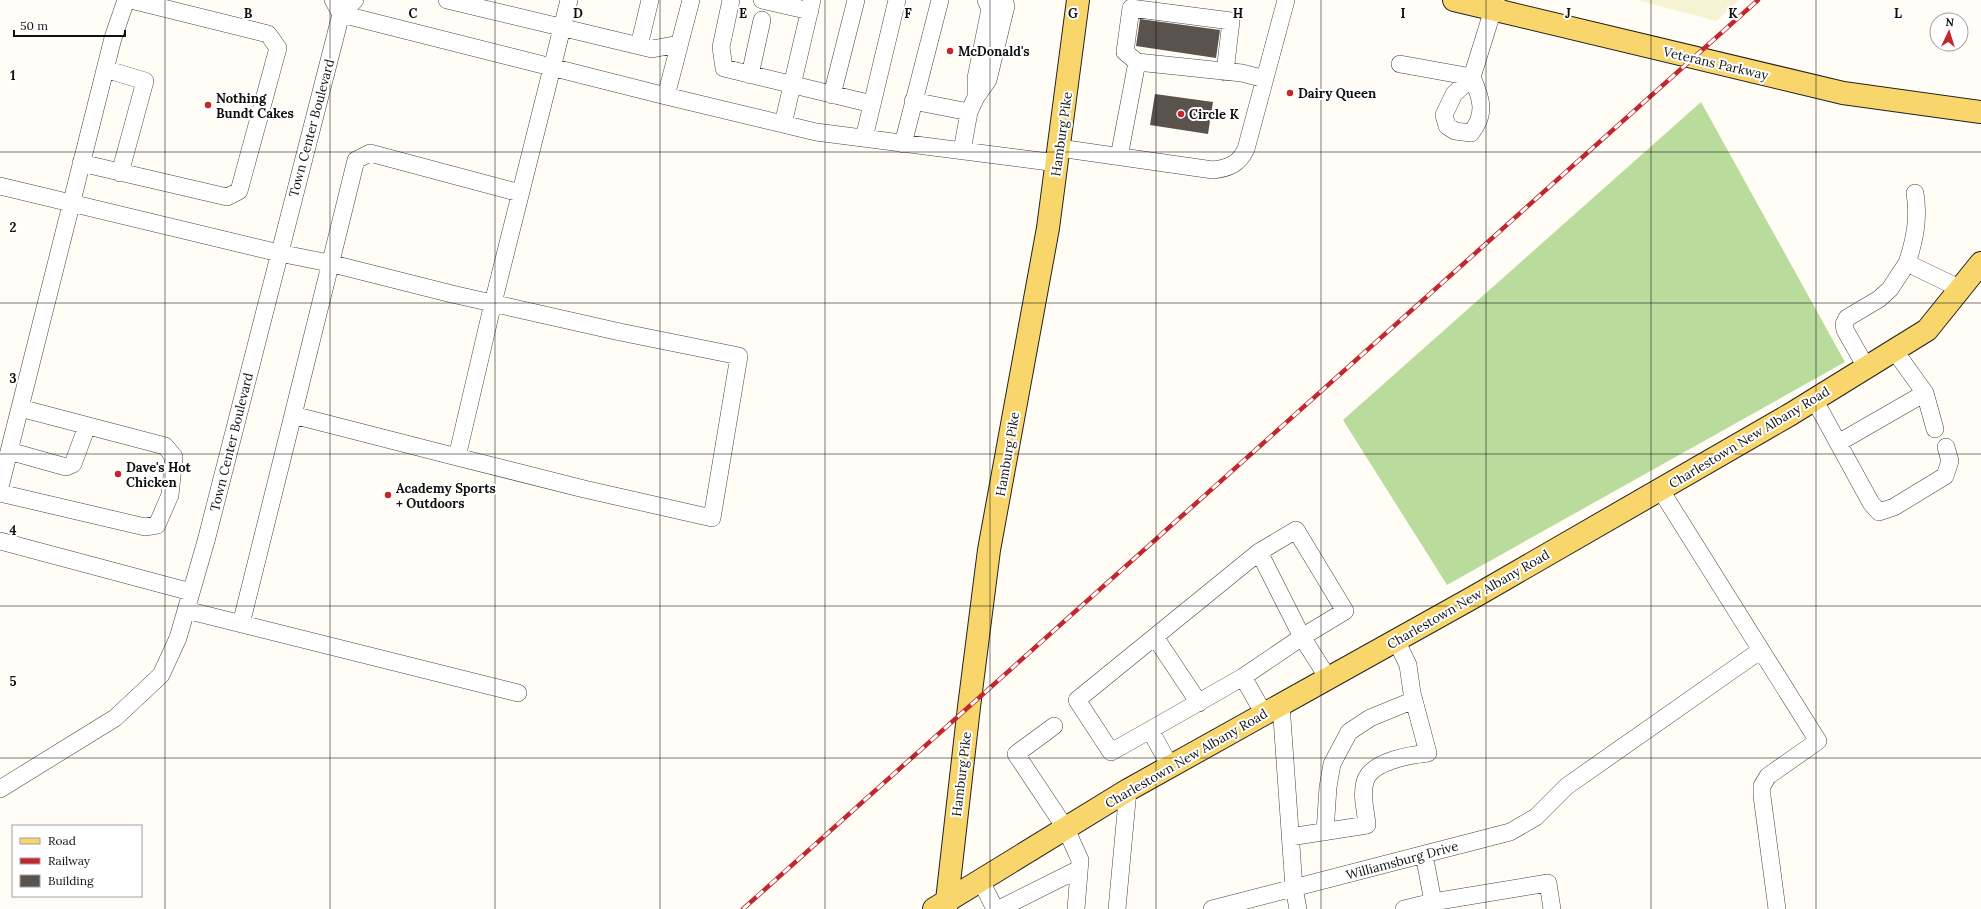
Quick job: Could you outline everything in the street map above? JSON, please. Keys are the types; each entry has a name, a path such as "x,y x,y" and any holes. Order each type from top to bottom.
{"main road":[{"name":"Hamburg Pike","path":"942,906 989,550 1048,228 1078,0"},
{"name":"Veterans Parkway","path":"1454,0 1495,5 1843,93 1981,112"},
{"name":"Charlestown New Albany Road","path":"942,906 980,880 1128,790 1660,490 1894,350 1926,330 1981,264"}],"street":[{"path":"0,487 113,38 126,0"},
{"path":"81,163 227,196 239,191 278,48 268,34 131,0"},
{"path":"337,7 355,0"},
{"path":"448,0 652,49 679,44"},
{"path":"457,457 493,303 569,0"},
{"path":"639,46 648,0"},
{"path":"666,96 691,0"},
{"path":"731,0 721,47 724,68 872,104"},
{"path":"762,0 803,5 792,85 783,124"},
{"path":"832,95 856,0"},
{"path":"864,138 897,0"},
{"path":"903,144 940,0"},
{"path":"915,93 926,79 944,7 948,0"},
{"path":"976,97 976,78 990,9 986,0"},
{"path":"962,151 969,112 976,97 988,80 1006,6 1004,0"},
{"path":"337,7 552,67 816,132 962,151 1058,156 1119,157 1214,170 1231,166 1243,157 1286,0"},
{"path":"1400,64 1472,77 1495,5"},
{"name":"Town Center Boulevard","path":"0,789 115,718 160,675 178,638 208,533 279,253 337,7"},
{"path":"1225,72 1231,21 1131,8 1125,52 1137,62 1225,72 1265,79"},
{"path":"750,75 762,20"},
{"path":"1119,157 1137,62"},
{"path":"105,69 145,81 120,173"},
{"path":"915,93 969,112"},
{"path":"241,624 329,263 356,160 370,153 520,193"},
{"path":"0,186 493,303 620,332 739,356 712,518 457,457 293,415"},
{"path":"1866,367 1845,330 1844,324 1847,318 1879,299 1890,289 1907,263 1914,242 1918,209 1915,193"},
{"path":"1907,263 1961,289"},
{"path":"1894,350 1925,394 1935,428"},
{"path":"1838,443 1925,394"},
{"path":"1814,399 1871,503 1879,512 1894,507 1945,476 1950,460 1946,447"},
{"path":"0,493 146,527 157,525 170,495 174,457 165,446 20,408"},
{"path":"9,451 66,467 74,464 87,426"},
{"path":"1660,490 1818,741 1768,776 1762,786 1762,796 1777,909"},
{"path":"1296,530 1345,610 1243,677 1111,752 1077,700 1259,552 1296,530"},
{"path":"0,540 192,592"},
{"path":"1259,552 1302,637 1328,678"},
{"path":"186,610 518,693"},
{"path":"1155,637 1199,703"},
{"path":"1290,837 1367,825 1364,794 1365,780 1375,769 1398,757 1428,753 1414,700 1408,665 1396,640"},
{"name":"Williamsburg Drive","path":"1212,909 1510,832 1536,817 1566,786 1761,650"},
{"path":"1243,677 1273,709 1290,837 1294,888 1298,909"},
{"path":"1325,832 1328,787 1332,764 1349,732 1370,718 1414,700"},
{"path":"1054,726 1016,754 1066,829 1080,860 1076,909"},
{"path":"1150,730 1170,766"},
{"path":"1117,909 1128,790"},
{"path":"1424,854 1433,906"},
{"path":"999,909 1079,869"},
{"path":"980,880 995,909"},
{"path":"1404,909 1433,906 1548,883 1552,909"}],"shaded area":[{"path":"1637,0 1739,0 1716,21"}],"green space":[{"path":"1701,102 1845,362 1447,585 1343,420"}],"building":[{"path":"1140,19 1220,30 1216,58 1136,46"},
{"name":"Circle K","path":"1155,94 1213,102 1208,134 1150,125"}],"railway":[{"path":"743,909 1758,0"}],"place":[{"name":"McDonald's","path":"950,51"},
{"name":"Dairy Queen","path":"1290,93"},
{"name":"Nothing Bundt Cakes","path":"208,105"},
{"name":"Circle K","path":"1181,114"},
{"name":"Dave's Hot Chicken","path":"118,474"},
{"name":"Academy Sports + Outdoors","path":"388,495"}]}
